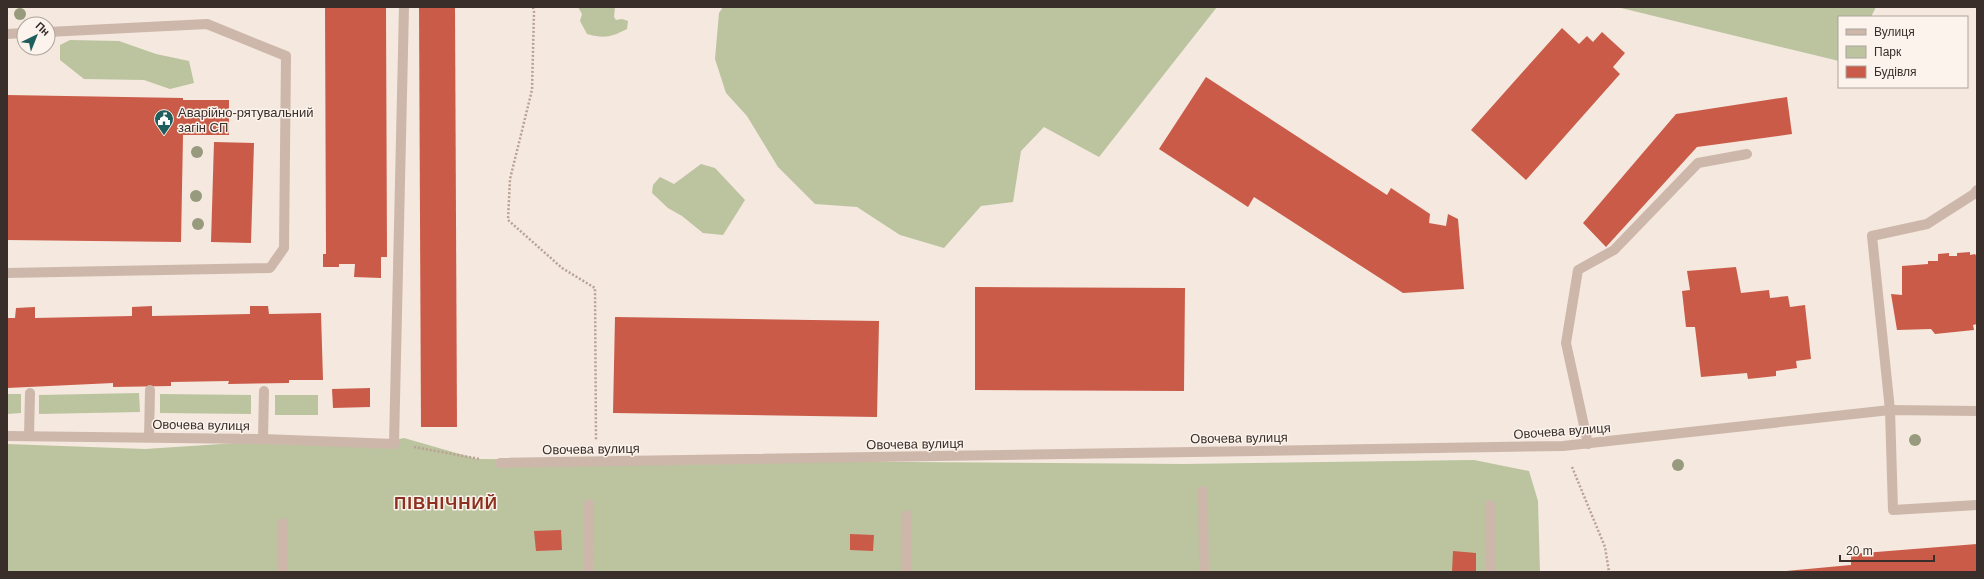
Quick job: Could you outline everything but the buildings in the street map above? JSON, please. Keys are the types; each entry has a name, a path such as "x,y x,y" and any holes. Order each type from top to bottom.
{"street":[{"path":"394,444 404,7"},
{"path":"7,273 270,268 284,248 286,56 208,24 56,32"},
{"path":"1588,444 1566,343 1578,270 1614,250 1698,164 1747,154"},
{"path":"1977,190 1974,194 1927,224 1872,236 1890,410 1893,510 1977,505"},
{"path":"149,437 150,390"},
{"path":"263,438 264,391"},
{"path":"29,436 30,393"},
{"name":"Овочева вулиця","path":"500,463 1563,446 1890,410 1977,411"},
{"name":"Овочева вулиця","path":"7,436 263,438 394,444"},
{"path":"1203,491 1204,572"},
{"path":"588,504 588,572"},
{"path":"1490,505 1490,572"},
{"path":"906,572 907,515"},
{"path":"283,523 283,572"}],"path":[{"path":"533,7 532,90 510,179 508,220 562,268 595,288 596,462"},
{"path":"394,444 500,463"},
{"path":"1563,446 1604,547 1609,572"}],"green space":[{"path":"578,7 615,7 614,17 616,20 622,19 628,21 627,29 617,34 603,37 587,34 580,21 582,14"},
{"path":"723,7 1217,7 1099,157 1044,127 1021,151 1013,202 981,206 944,248 900,235 857,207 815,204 778,167 747,116 726,93 715,59 719,13"},
{"path":"1617,7 1876,7 1872,16 1838,16 1838,61"},
{"path":"70,40 119,41 156,54 189,61 194,83 170,89 144,80 84,79 60,60 60,45"},
{"path":"701,164 715,168 745,200 723,235 703,233 682,216 668,208 652,193 653,185 660,177 674,184"},
{"path":"139,393 140,412 39,414 39,395"},
{"path":"7,394 21,394 21,413 7,414"},
{"path":"160,394 251,395 251,414 160,413"},
{"path":"275,395 318,395 318,415 275,415"},
{"path":"404,438 477,459 1184,464 1474,460 1529,471 1538,501 1540,572 7,572 7,444 145,449 252,442 362,447"}],"place":[{"name":"Аварійно-рятувальний загін СП","path":"164,136"}],"district":[{"name":"ПІВНІЧНИЙ","path":"446,503"}]}
